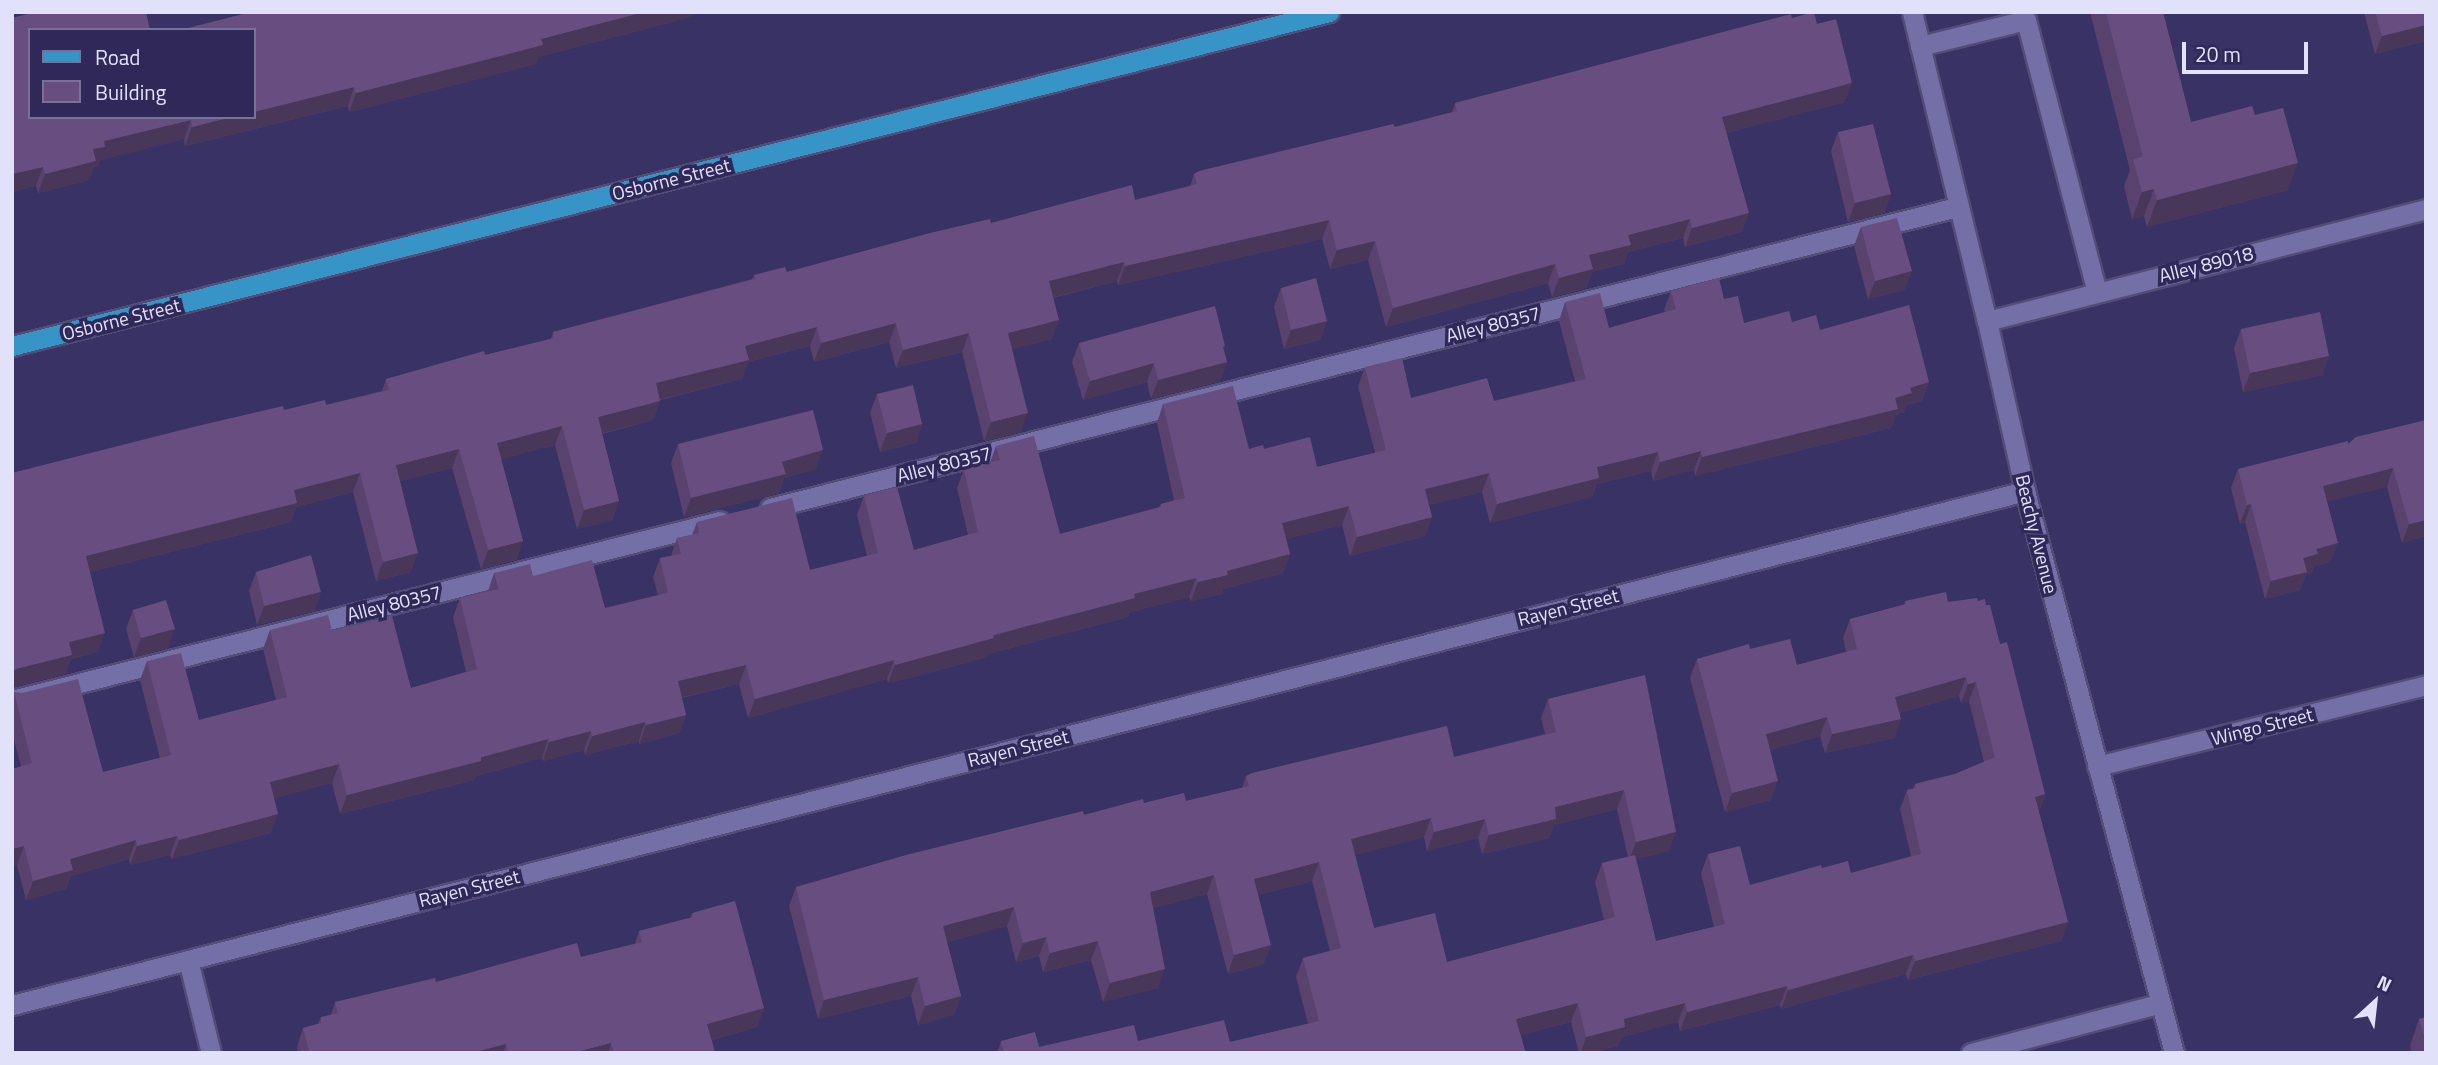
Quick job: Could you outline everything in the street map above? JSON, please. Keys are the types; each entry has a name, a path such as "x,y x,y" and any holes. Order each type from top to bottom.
{"main road":[{"name":"Osborne Street","path":"12,346 1329,12"}],"street":[{"name":"Beachy Avenue","path":"1912,12 2025,491 2174,1053"},
{"path":"1920,46 2026,20 2097,292"},
{"name":"Alley 80357","path":"12,701 1957,207"},
{"name":"Alley 89018","path":"1987,321 2426,209"},
{"name":"Rayen Street","path":"12,1005 2025,491"},
{"name":"Wingo Street","path":"2097,766 2426,685"},
{"path":"188,960 211,1053"},
{"path":"1970,1053 2161,1003"}],"building":[{"path":"36,12 146,12 150,28 28,28 28,119 224,119 192,127 191,120 104,141 105,147 93,149 96,161 45,174 43,167 12,174 12,18"},
{"path":"251,12 644,12 541,39 543,45 356,93 354,87 256,112 256,28 188,28"},
{"path":"1814,12 1817,24 1836,19 1852,83 1722,117 1749,213 1692,228 1690,219 1628,235 1631,245 1589,255 1593,269 1559,278 1555,264 1393,308 1375,241 1337,250 1329,220 1125,266 1124,262 1049,281 1059,320 1008,333 1028,413 991,422 969,333 903,350 896,323 821,343 817,327 745,346 749,360 656,383 660,401 598,417 619,501 584,510 562,426 497,443 523,541 488,550 459,449 396,465 418,553 383,562 360,473 294,490 297,503 86,556 105,633 69,642 72,655 12,672 12,473 283,406 284,410 325,400 326,405 389,390 386,379 484,351 485,355 554,338 553,332 755,279 754,275 785,267 787,272 930,233 990,219 991,223 1132,185 1135,200 1197,184 1194,174 1199,171 1457,111 1455,103 1791,14 1792,18"},
{"path":"2106,12 2163,12 2191,122 2252,106 2255,115 2283,108 2298,163 2157,200 2154,189 2142,192 2133,159 2143,157"},
{"path":"2375,12 2426,12 2426,25 2382,36"},
{"path":"1873,124 1891,194 1855,203 1838,132"},
{"path":"1897,218 1912,271 1875,281 1861,227"},
{"path":"1316,278 1327,321 1291,330 1281,288"},
{"path":"1719,278 1724,299 1738,296 1744,323 1789,311 1792,322 1816,315 1820,330 1909,305 1929,382 1910,388 1912,393 1895,398 1898,409 1702,457 1701,451 1660,462 1658,452 1597,467 1599,478 1497,504 1489,473 1425,489 1432,517 1357,537 1349,506 1282,523 1290,554 1227,571 1228,575 1198,582 1196,578 1134,594 1135,598 993,635 994,638 895,665 894,660 755,699 746,665 678,681 686,715 646,725 645,722 592,736 591,731 549,742 548,739 481,757 481,761 347,795 339,764 270,782 278,814 179,840 177,836 137,846 136,840 70,859 73,870 33,881 24,846 12,849 12,769 32,763 14,692 22,693 78,679 103,772 171,755 147,661 181,653 199,720 287,697 270,630 328,615 332,631 392,616 411,688 477,669 460,598 499,589 494,573 530,564 533,576 592,560 605,608 668,593 660,558 681,554 677,538 699,533 697,522 792,498 810,570 878,553 864,496 897,487 914,550 978,532 964,469 1000,460 996,446 1034,436 1060,534 1185,498 1163,404 1233,386 1249,449 1263,445 1264,449 1310,437 1317,467 1386,450 1365,367 1402,358 1411,398 1487,378 1494,401 1586,379 1565,302 1600,293 1609,328 1676,309 1671,291"},
{"path":"1215,306 1227,362 1158,380 1154,363 1090,381 1079,343"},
{"path":"2320,312 2329,356 2250,373 2241,329"},
{"path":"913,385 922,424 887,433 877,394"},
{"path":"813,410 823,450 782,462 786,474 691,498 678,444"},
{"path":"2426,420 2426,520 2409,524 2393,468 2323,486 2338,543 2316,549 2318,554 2303,558 2307,572 2271,581 2251,504 2247,505 2238,469 2348,441 2348,444 2356,437"},
{"path":"311,555 321,592 264,606 256,572"},
{"path":"1946,592 1948,602 1985,599 1986,605 1990,605 2000,644 2007,642 2045,794 2035,797 2068,922 1915,961 1913,955 1788,990 1787,986 1687,1012 1685,1003 1624,1019 1625,1027 1586,1037 1578,1003 1516,1019 1525,1051 1519,1053 1004,1053 1001,1041 1035,1032 1039,1047 1134,1025 1138,1041 1224,1020 1230,1042 1319,1021 1303,958 1341,948 1319,862 1254,879 1271,945 1234,955 1214,875 1150,892 1165,969 1110,983 1098,941 1050,953 1046,937 1023,943 1014,907 943,926 961,996 925,1006 918,977 824,1000 796,887 906,855 1083,811 1084,815 1143,799 1144,803 1184,793 1186,801 1249,786 1246,776 1252,773 1447,726 1454,757 1556,732 1548,699 1645,675 1676,832 1636,842 1624,790 1555,807 1556,819 1489,835 1485,819 1434,832 1431,818 1351,839 1374,928 1435,913 1447,962 1615,917 1602,863 1635,855 1656,941 1725,924 1708,854 1740,846 1750,885 1821,865 1822,868 1848,861 1851,873 1921,854 1907,790 1916,788 1915,784 1955,774 1995,757 1976,682 1968,684 1966,677 1895,697 1901,719 1832,734 1827,717 1766,734 1778,781 1732,793 1697,659 1749,644 1750,649 1790,639 1797,665 1857,649 1850,619 1906,604 1905,601"},
{"path":"166,600 175,629 141,638 133,610"},
{"path":"735,901 764,1008 707,1024 715,1053 614,1053 611,1043 572,1053 508,1053 506,1044 471,1053 310,1053 303,1028 321,1023 321,1017 338,1013 335,1002 435,978 436,982 577,943 581,957 642,942 639,931 693,917 692,913"},
{"path":"2426,1017 2426,1043 2419,1019"}]}
